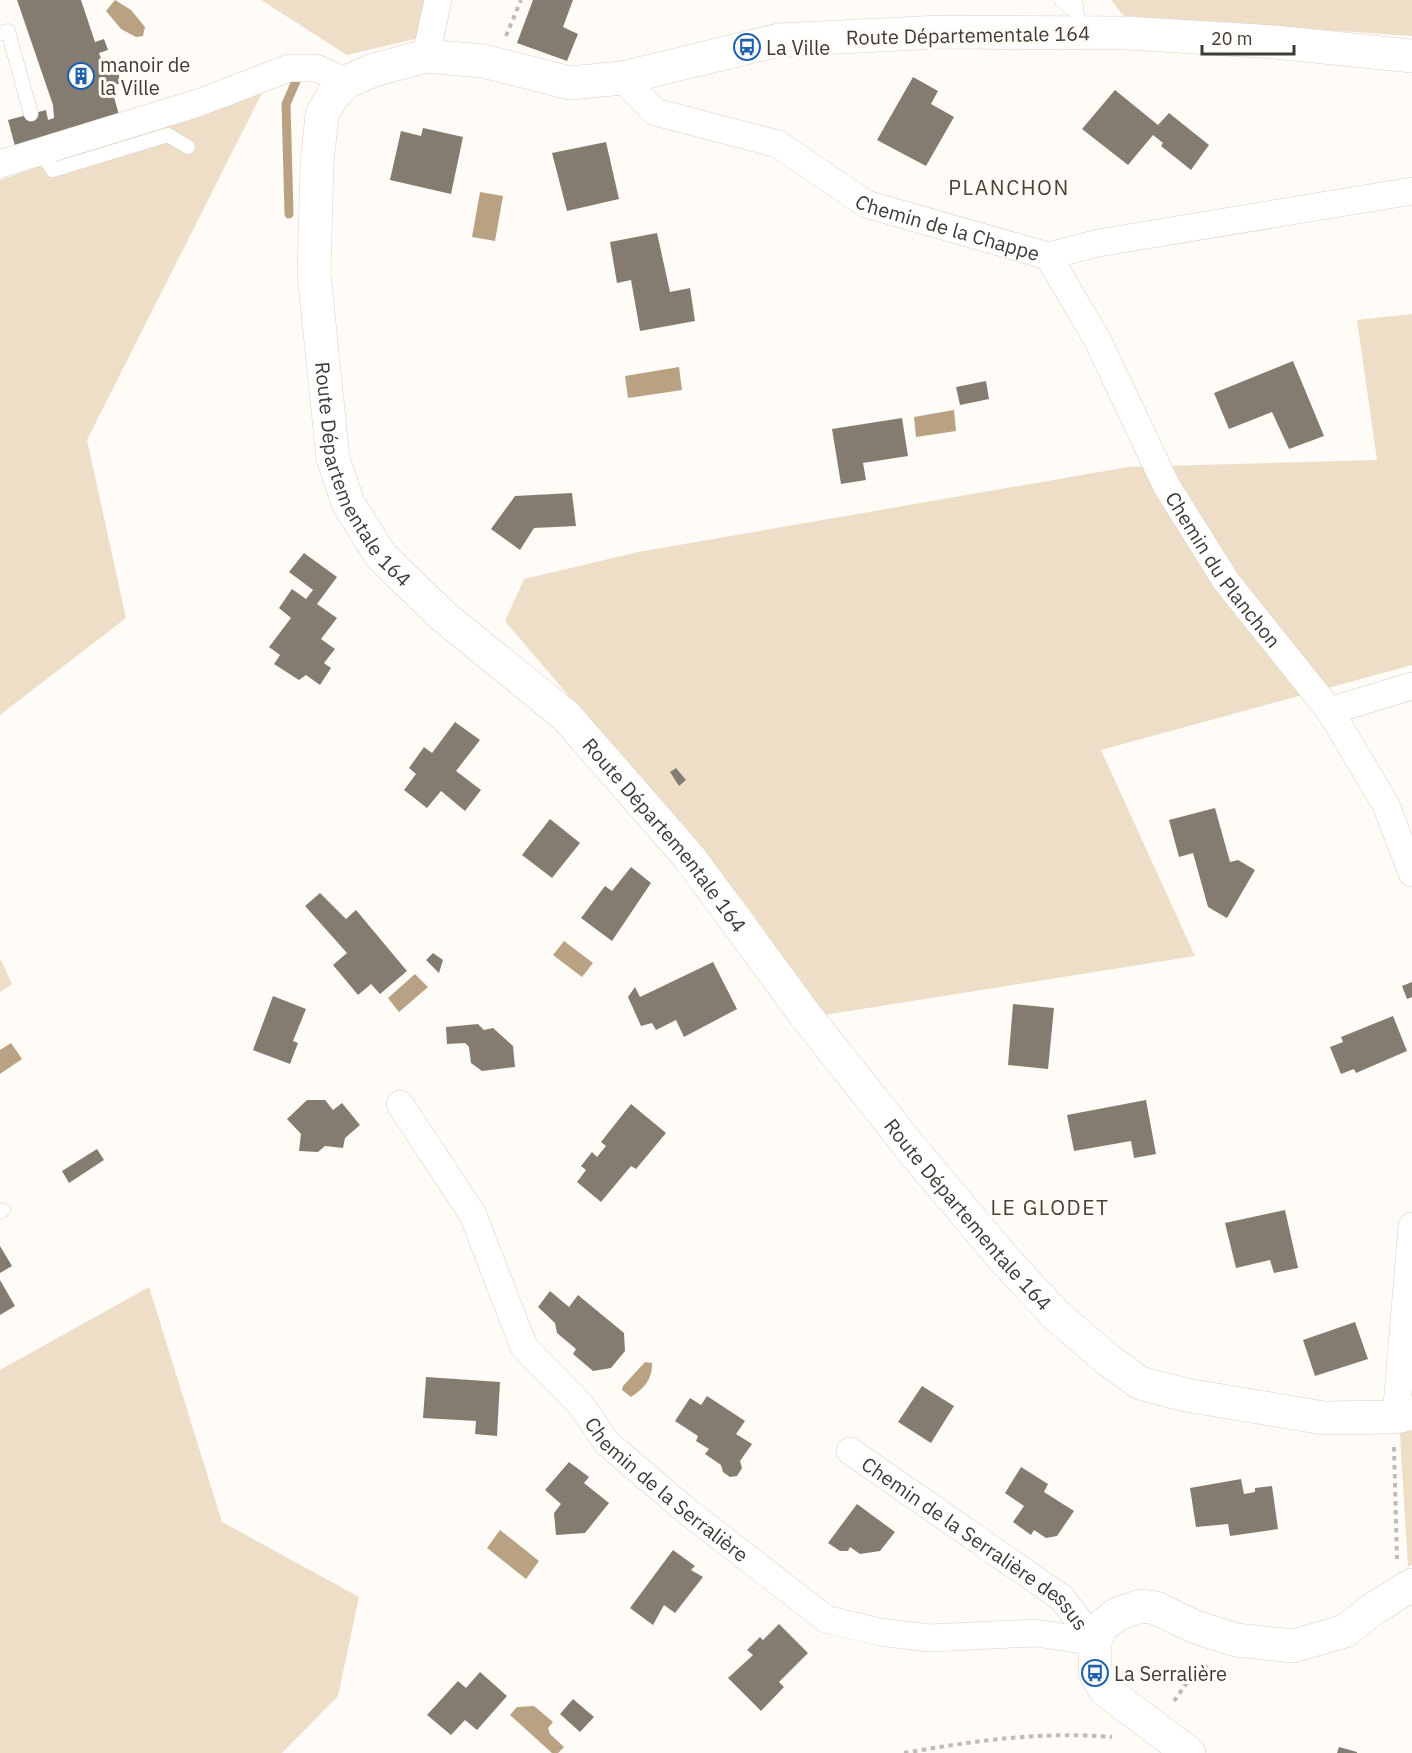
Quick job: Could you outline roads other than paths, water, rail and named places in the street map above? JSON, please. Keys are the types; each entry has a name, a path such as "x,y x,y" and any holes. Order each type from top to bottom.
{"street":[{"path":"426,56 438,0"},
{"name":"Route Départementale 164","path":"1404,1415 1324,1418 1186,1395 1140,1383 1107,1359 1056,1316 1005,1260 806,1016 689,857 566,716 443,616 381,556 348,503 333,459 314,274 317,164 322,116 332,97 346,82 374,70 426,56 483,60 570,83 622,78 779,40 940,32 1077,15 1275,42 1412,56"},
{"path":"0,164 39,148 198,103 289,68 316,68 346,82"},
{"name":"Chemin de la Chappe","path":"622,78 655,112 778,144 866,204 1048,256 1098,243 1412,191"},
{"name":"Chemin du Planchon","path":"1048,256 1097,339 1166,484 1226,580 1330,711 1386,805 1412,873"},
{"path":"1330,711 1412,686"},
{"name":"Chemin de la Serralière","path":"400,1104 474,1215 524,1347 580,1404 607,1443 683,1508 826,1619 880,1632 930,1638 1036,1633 1095,1642"},
{"path":"1404,1415 1412,1226"},
{"name":"Chemin de la Serralière dessus","path":"850,1450 1062,1598 1095,1642"},
{"path":"1189,1753 1155,1730 1106,1690 1095,1673 1095,1642 1101,1627 1117,1614 1141,1606 1156,1608 1193,1626 1236,1640 1293,1646 1345,1631 1373,1609 1405,1590"}],"lane":[{"path":"1061,0 1077,15"},
{"path":"0,33 8,31 31,114"},
{"path":"39,148 53,170 168,135 188,147"}],"waterway":[{"path":"289,214 286,104 297,79"}],"place":[{"name":"La Ville","path":"747,47"},
{"name":"manoir de la Ville","path":"81,76"},
{"name":"La Serralière","path":"1095,1673"}],"district":[{"name":"PLANCHON","path":"1009,187"},
{"name":"LE GLODET","path":"1050,1207"}]}
